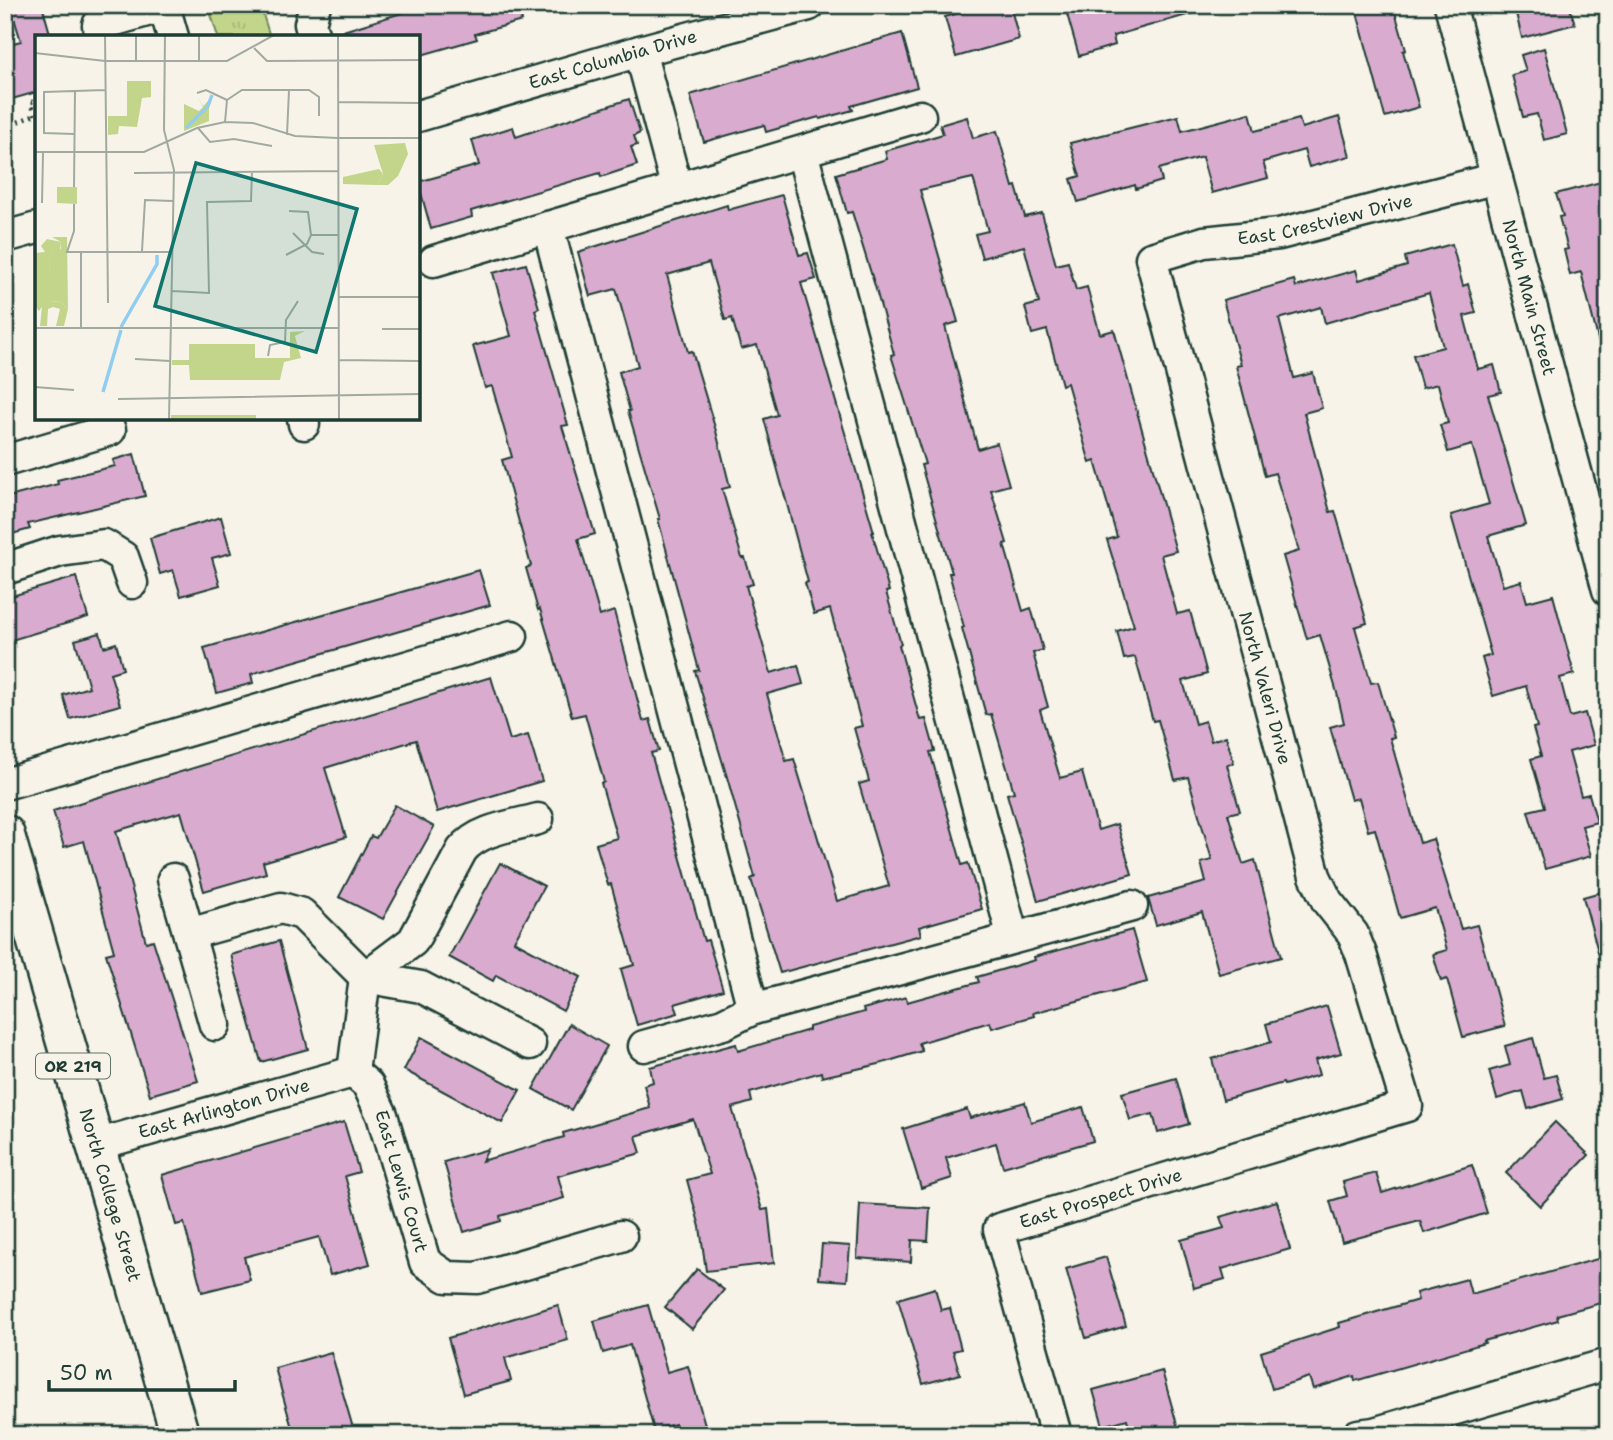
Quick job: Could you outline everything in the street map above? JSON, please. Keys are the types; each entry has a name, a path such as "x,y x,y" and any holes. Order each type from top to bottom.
{"main road":[{"name":"North College Street","path":"5,834 180,1435"}],"street":[{"path":"313,35 310,24 315,5"},
{"name":"East Columbia Drive","path":"420,115 808,5"},
{"name":"North Main Street","path":"1450,5 1602,548 1608,590"},
{"path":"100,35 97,25 164,6 172,35"},
{"path":"640,51 677,188"},
{"path":"434,261 920,116"},
{"path":"802,152 1013,939"},
{"name":"East Crestview Drive","path":"1151,258 1204,242 1279,234 1497,178"},
{"path":"548,227 753,1009"},
{"path":"5,237 35,229"},
{"name":"North Valeri Drive","path":"1151,258 1315,876 1327,901 1353,934 1407,1106"},
{"path":"5,461 110,430"},
{"path":"5,569 60,551 104,545 123,557 132,583"},
{"path":"5,784 512,636"},
{"path":"353,1072 365,977 413,941 462,850 470,841 481,835 538,819"},
{"path":"173,879 215,1025"},
{"path":"643,1046 723,1024 753,1009 1132,906"},
{"path":"189,934 281,908 302,914 365,977 421,986 530,1044"},
{"name":"East Arlington Drive","path":"96,1145 353,1072"},
{"name":"East Lewis Court","path":"353,1072 368,1085 382,1115 425,1262 447,1277 478,1278 621,1236"},
{"name":"East Prospect Drive","path":"1056,1435 999,1229 1407,1106"},
{"path":"1358,1435 1374,1433 1608,1364"}],"path":[{"path":"5,127 35,114"}],"green space":[{"path":"208,5 260,5 269,35 217,35"}],"building":[{"path":"10,5 42,5 50,35 35,35 35,93 5,101 5,45 21,41"},
{"path":"445,5 518,5 522,21 475,34 477,39 420,55 420,35 341,35 340,32 424,6 426,11"},
{"path":"987,5 1010,5 1019,39 956,57 945,17"},
{"path":"1098,5 1200,5 1201,11 1113,36 1115,45 1079,56 1067,14"},
{"path":"1355,5 1393,5 1419,107 1385,117"},
{"path":"1514,5 1569,5 1575,24 1522,38"},
{"path":"902,33 917,87 851,106 853,110 820,119 819,117 766,132 764,125 704,142 690,95"},
{"path":"1544,48 1567,134 1544,140 1537,114 1523,117 1512,75 1526,71 1521,55"},
{"path":"629,99 640,133 634,136 637,145 631,147 637,165 601,177 600,173 471,211 472,217 431,229 420,181 479,165 472,140 513,127 516,137"},
{"path":"1250,113 1255,131 1299,119 1302,128 1339,117 1350,156 1309,167 1304,150 1263,162 1268,178 1212,193 1202,157 1159,169 1162,181 1136,189 1135,185 1078,202 1071,179 1080,176 1070,143 1178,116 1182,131"},
{"path":"967,117 973,138 997,131 1013,187 1016,186 1025,217 1042,213 1056,265 1068,262 1076,290 1087,287 1100,334 1114,330 1176,551 1161,555 1177,614 1190,611 1207,674 1183,681 1195,724 1205,721 1211,741 1226,736 1234,763 1227,765 1240,811 1228,814 1243,864 1255,860 1281,957 1219,974 1202,912 1156,925 1148,898 1206,882 1201,863 1212,860 1188,777 1175,780 1158,720 1153,721 1135,657 1124,659 1117,631 1134,626 1107,540 1117,537 1095,461 1090,463 1067,383 1062,385 1047,330 1032,334 1025,307 1039,303 1024,246 982,258 975,234 988,231 973,178 920,190 958,322 945,326 978,449 997,443 1009,485 991,490 1023,611 1031,608 1043,650 1033,653 1048,707 1040,710 1060,778 1082,772 1098,830 1117,824 1132,874 1038,901 1007,794 1014,792 991,714 986,715 962,628 964,627 949,573 952,573 921,465 925,464 891,355 894,354 875,286 852,212 847,213 836,174 887,159 885,151 943,134 940,125"},
{"path":"1608,180 1608,350 1601,351 1581,272 1570,275 1564,250 1568,249 1559,217 1563,216 1556,194"},
{"path":"782,195 799,255 808,253 816,279 801,283 874,532 889,591 886,592 920,720 926,719 935,751 930,752 962,865 968,863 982,909 919,927 921,935 780,973 751,879 755,877 695,671 699,670 660,519 628,411 619,372 638,366 616,289 590,296 578,252 727,205 728,210","holes":["709,263 725,320 732,318 741,349 757,345 777,415 764,419 808,582 805,583 814,614 830,609 862,726 854,728 869,781 859,784 889,886 837,901 794,759 786,761 767,694 803,684 798,665 771,673 746,586 753,584 745,558 742,558 722,489 730,487 716,431 692,351 688,352 667,275"]},
{"path":"1452,244 1463,286 1468,284 1476,313 1464,316 1478,369 1494,365 1501,392 1488,395 1526,525 1488,536 1503,586 1521,581 1527,602 1553,595 1574,674 1560,678 1570,717 1585,713 1594,745 1569,752 1581,796 1589,794 1597,822 1582,826 1591,856 1545,869 1528,811 1545,807 1531,759 1541,756 1533,728 1537,727 1526,686 1493,696 1482,658 1491,655 1451,515 1489,504 1472,445 1448,452 1440,425 1448,423 1438,384 1422,388 1413,355 1443,347 1429,293 1325,323 1321,307 1279,319 1294,378 1313,373 1322,408 1304,413 1330,512 1335,511 1367,623 1355,627 1371,683 1378,682 1394,737 1390,738 1420,843 1433,839 1461,929 1477,925 1505,1026 1463,1037 1447,979 1441,981 1433,954 1447,950 1435,908 1400,918 1375,829 1368,831 1359,798 1351,800 1330,727 1344,723 1337,693 1320,635 1307,639 1283,556 1299,551 1275,473 1265,476 1236,366 1241,365 1223,300 1294,280 1296,287 1356,270 1359,280 1407,266 1405,257"},
{"path":"526,264 539,308 535,310 568,425 562,426 595,534 578,539 600,616 614,611 643,721 650,719 659,751 651,753 704,941 708,940 723,990 675,1004 678,1013 637,1025 621,969 634,965 611,884 608,885 596,844 617,838 601,783 604,782 585,714 572,717 540,609 538,610 526,568 531,566 502,460 512,457 492,386 485,388 473,346 511,336 493,273"},
{"path":"134,454 145,496 28,524 30,529 5,536 5,498 58,484 57,480 115,466 113,460"},
{"path":"221,517 231,553 212,558 220,585 181,596 173,570 160,574 150,538"},
{"path":"479,570 490,605 251,674 253,683 217,693 204,648"},
{"path":"76,577 88,617 5,642 5,598"},
{"path":"100,633 104,647 116,643 123,669 110,673 120,705 70,719 63,695 89,687 75,640"},
{"path":"491,677 510,740 528,735 542,781 437,812 416,740 325,768 346,837 263,862 266,873 204,891 181,812 116,831 146,942 153,940 198,1081 150,1095 106,954 114,952 84,841 64,847 53,811"},
{"path":"395,805 434,827 383,919 339,897 371,836 376,838"},
{"path":"500,863 544,886 514,941 581,977 563,1011 496,975 493,981 449,957"},
{"path":"1608,890 1608,965 1602,966 1583,897"},
{"path":"1132,930 1147,982 1033,1013 1034,1016 992,1028 990,1022 919,1043 922,1051 879,1064 822,1077 821,1072 750,1093 752,1102 732,1108 762,1210 768,1209 774,1263 706,1271 700,1227 687,1180 710,1174 693,1119 636,1136 641,1153 558,1176 564,1198 500,1216 501,1221 464,1232 444,1162 488,1149 482,1161 564,1137 563,1133 650,1108 644,1085 653,1082 650,1067 736,1044 738,1051 864,1012 863,1009 906,997 907,1002 979,982 977,977 1035,960 1034,957"},
{"path":"279,941 308,1049 261,1062 231,955"},
{"path":"1327,1006 1341,1053 1315,1060 1319,1075 1223,1100 1212,1059 1271,1042 1266,1024"},
{"path":"569,1024 607,1046 571,1110 533,1089"},
{"path":"421,1037 520,1090 502,1123 404,1070"},
{"path":"1533,1038 1544,1078 1556,1075 1563,1099 1528,1109 1523,1091 1497,1099 1489,1071 1510,1065 1505,1046"},
{"path":"1176,1078 1189,1124 1158,1133 1153,1114 1130,1120 1122,1093"},
{"path":"1025,1102 1031,1122 1083,1107 1093,1141 1003,1167 996,1143 946,1158 952,1178 921,1188 903,1129 967,1109 970,1118"},
{"path":"344,1122 359,1172 345,1176 370,1264 330,1275 319,1237 244,1257 250,1280 202,1292 184,1223 176,1225 162,1175"},
{"path":"1555,1122 1589,1155 1540,1206 1506,1173"},
{"path":"1472,1165 1487,1213 1424,1233 1420,1221 1342,1242 1330,1201 1347,1196 1343,1182 1376,1173 1382,1193"},
{"path":"1277,1201 1290,1249 1222,1269 1225,1279 1194,1288 1181,1240 1224,1228 1220,1217"},
{"path":"860,1204 930,1208 928,1241 912,1240 911,1262 857,1258"},
{"path":"822,1244 850,1246 847,1281 819,1279"},
{"path":"1608,1256 1608,1301 1557,1315 1558,1320 1355,1381 1354,1376 1313,1389 1309,1377 1272,1389 1261,1352 1340,1327 1339,1323 1418,1300 1416,1293 1467,1279 1471,1294"},
{"path":"1106,1257 1126,1326 1086,1338 1066,1269"},
{"path":"697,1269 724,1290 692,1329 665,1307"},
{"path":"935,1288 941,1310 950,1308 961,1349 953,1351 960,1374 923,1384 898,1299"},
{"path":"558,1305 568,1340 505,1358 511,1381 464,1394 448,1338"},
{"path":"648,1305 667,1372 688,1366 708,1435 678,1435 675,1424 654,1430 630,1345 603,1353 594,1321"},
{"path":"331,1352 355,1435 294,1435 275,1368"},
{"path":"1162,1371 1178,1428 1154,1435 1131,1435 1127,1419 1103,1426 1093,1390"}]}
